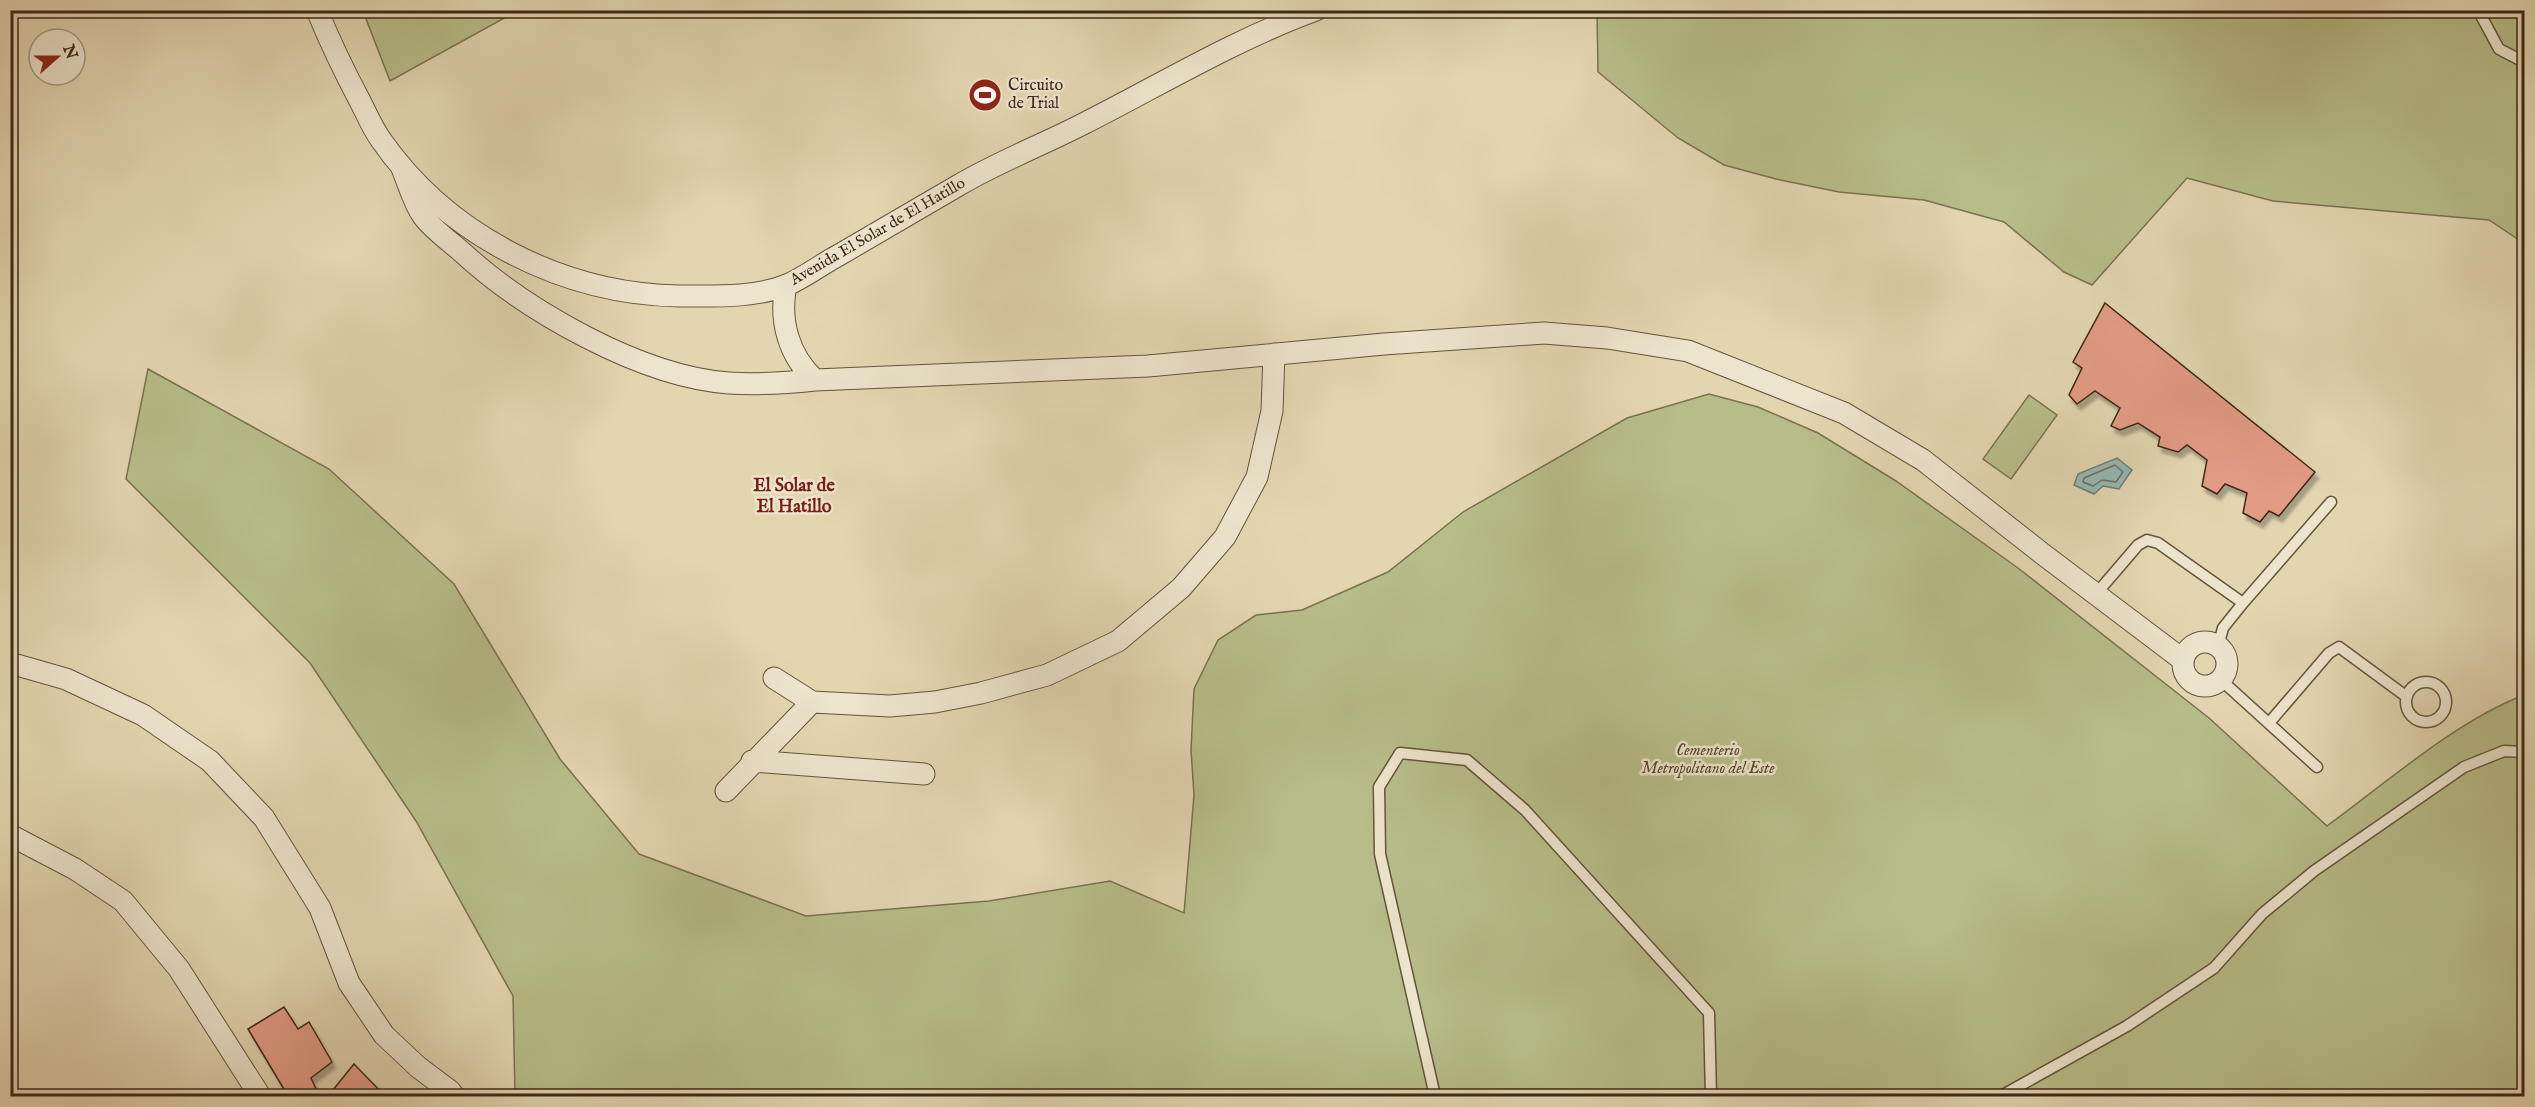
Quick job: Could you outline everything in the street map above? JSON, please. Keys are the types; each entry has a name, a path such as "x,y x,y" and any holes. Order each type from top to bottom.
{"street":[{"name":"Avenida El Solar de El Hatillo","path":"317,10 346,75 379,137 400,166 432,198 504,251 527,263 615,289 662,296 740,294 786,285 963,182 1084,124 1226,49 1279,24 1316,10"},
{"path":"400,166 423,217 483,272 539,311 637,360 686,376 717,381 776,384 815,380 1148,366 1544,333 1607,338 1688,351 1844,413 1913,454 2183,660"},
{"path":"786,285 783,315 791,347 796,359 815,380"},
{"path":"774,678 812,702 890,706 935,702 981,693 1047,675 1118,641 1181,588 1225,537 1257,477 1272,411 1274,354"},
{"path":"2204,642 2218,647 2223,652 2227,666 2221,680 2208,686 2195,684 2185,674 2183,660 2186,653 2197,643 2204,642"},
{"path":"10,663 66,678 143,715 210,761 264,818 321,908 349,983 384,1035 454,1096"},
{"path":"726,790 812,702"},
{"path":"752,761 924,774"},
{"path":"10,836 75,869 123,901 179,969 260,1096"}],"lane":[{"path":"2478,10 2499,49 2524,62"},
{"path":"2218,647 2223,628 2331,502"},
{"path":"2096,594 2138,544 2148,540 2158,543 2243,603"},
{"path":"2269,723 2330,653 2339,647 2407,697"},
{"path":"2221,680 2317,767"},
{"path":"2001,1096 2127,1026 2214,968 2262,914 2314,871 2464,767 2504,751 2524,752"},
{"path":"1435,1096 1380,854 1379,787 1400,753 1467,760 1525,810 1709,1013 1711,1096"}],"green space":[{"path":"363,11 517,11 390,81"},
{"path":"1597,11 2524,11 2524,248 2519,240 2489,220 2273,201 2187,178 2092,285 2064,272 2004,222 1924,200 1839,192 1724,165 1678,138 1598,72"},
{"name":"Cementerio Metropolitano del Este","path":"148,369 329,469 454,584 560,759 639,854 806,916 989,901 1110,881 1184,913 1194,795 1191,750 1194,689 1218,640 1256,615 1302,610 1388,572 1463,512 1627,418 1709,394 1758,407 1818,433 1896,481 2018,568 2209,718 2327,826 2447,737 2498,706 2524,695 2524,1096 515,1096 513,996 416,821 310,663 126,479"},
{"path":"2029,395 2057,415 2011,479 1983,459"}],"water":[{"path":"2117,458 2132,470 2119,489 2103,486 2094,494 2074,485 2078,474"}],"building":[{"path":"2105,303 2315,472 2279,516 2269,511 2260,522 2243,513 2247,493 2225,484 2217,494 2202,486 2207,460 2187,445 2178,452 2158,446 2160,437 2138,423 2120,430 2111,426 2120,408 2095,391 2077,404 2069,395 2082,368 2073,362"},
{"path":"284,1007 298,1029 309,1022 332,1062 311,1078 318,1093 315,1096 288,1096 248,1029"},
{"path":"354,1064 385,1096 328,1096"}],"place":[{"name":"Circuito de Trial","path":"985,95"}],"district":[{"name":"El Solar de El Hatillo","path":"794,496"}]}
